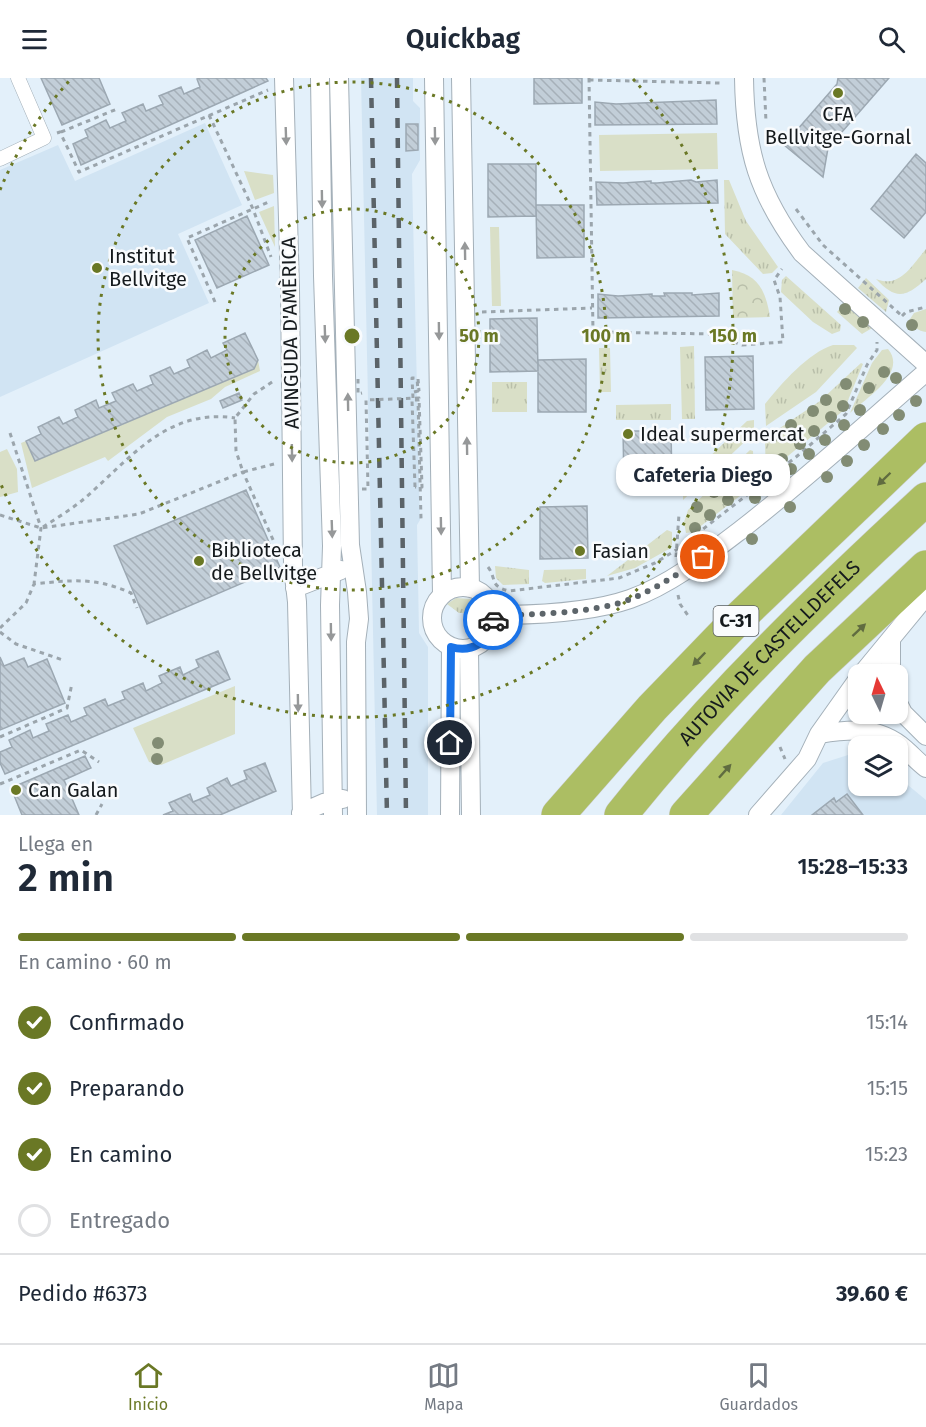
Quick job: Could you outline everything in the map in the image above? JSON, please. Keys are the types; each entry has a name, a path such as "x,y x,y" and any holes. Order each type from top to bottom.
{"highway":[{"name":"AUTOVIA DE CASTELLDEFELS","path":"558,815 652,708 731,626 926,439"},
{"name":"AUTOVIA DE CASTELLDEFELS","path":"626,811 714,705 786,630 926,499"},
{"path":"686,815 817,669 926,567"}],"street":[{"path":"0,159 44,138 18,78"},
{"name":"AVINGUDA D'AMÈRICA","path":"320,78 332,573 330,605 333,807"},
{"name":"AVINGUDA D'AMÈRICA","path":"280,82 302,814 333,807 357,807 356,642 358,601 352,564 339,78"},
{"path":"434,78 442,595"},
{"path":"461,78 470,588"},
{"path":"744,78 749,148 759,181 786,230 802,253 926,364"},
{"path":"494,615 526,615 583,609 629,600 676,576 798,486 926,372"},
{"path":"295,588 352,564"},
{"name":"AVINGUDA D'AMÈRICA","path":"332,573 351,604 356,642"},
{"path":"470,588 487,599 494,615 489,634 482,642 460,648 438,636 431,620 435,604 442,595 451,590 470,588"},
{"path":"870,664 926,596"},
{"path":"891,639 891,664"},
{"path":"450,815 460,648"},
{"path":"460,648 471,815"},
{"path":"758,815 807,759 819,734 848,693"},
{"path":"908,718 926,736"},
{"path":"819,734 876,731 905,748 926,768"}],"path":[{"path":"764,78 767,130"},
{"path":"720,83 589,79 593,332 712,334 742,345 783,342 780,297 774,280 782,269"},
{"path":"60,132 79,172 209,116 280,82"},
{"path":"44,138 117,109"},
{"path":"209,116 253,209 273,263"},
{"path":"215,302 187,238 278,198"},
{"path":"795,208 823,245 902,316"},
{"path":"897,322 906,312 926,307"},
{"path":"465,313 593,308"},
{"path":"484,562 491,570 492,581 500,589 509,591 620,578 655,563 676,550 796,457 846,414 867,365 877,350"},
{"path":"273,538 236,451 235,418 254,394 279,377"},
{"path":"413,398 412,378 417,378 418,385 418,392 414,392 413,379 418,379 419,391"},
{"path":"358,379 358,394 362,393"},
{"path":"362,489 368,489 366,400 419,398 422,487 415,487 412,400 418,400 421,519"},
{"path":"41,528 83,499 143,443 165,430 196,418 216,415 235,418"},
{"path":"10,433 41,528 34,584 26,603 0,630 16,644 63,660"},
{"path":"0,516 41,528 139,514 243,472 281,462"},
{"path":"676,550 679,514"},
{"path":"34,584 85,579 109,583 131,593 137,608"},
{"path":"680,604 689,617"},
{"path":"0,737 67,708 72,683"},
{"path":"780,747 786,761"},
{"path":"0,784 81,750 99,762"},
{"path":"96,815 102,804"}],"shaded area":[{"path":"361,78 413,78 413,101 420,108 420,160 412,174 420,520 417,525 419,633 428,647 428,815 377,815"},
{"name":"Institut Bellvitge","path":"205,123 242,205 178,234 209,303 0,397 0,170 58,145 75,181"},
{"path":"848,755 848,796 908,796 908,785 926,800 926,815 781,815 823,763"}],"green space":[{"path":"717,133 718,169 600,171 599,135"},
{"path":"244,171 273,175 274,193 255,200"},
{"path":"724,180 729,180 746,221 778,267 772,273 763,274 725,234"},
{"path":"274,206 275,247 259,212"},
{"path":"490,227 499,227 501,306 492,306"},
{"path":"926,249 926,279 912,290 901,294 895,293 889,291 876,279 892,281 899,278"},
{"path":"732,270 749,276 760,286 770,317 733,318"},
{"path":"786,276 841,325 840,331 832,334 813,322 781,292 782,280"},
{"path":"866,278 889,300 886,312 858,288"},
{"path":"845,302 874,327 862,334 837,312"},
{"path":"926,309 926,332 916,328 910,319 914,313"},
{"path":"833,345 854,345 857,348 816,392 766,426 765,404 787,378 805,362"},
{"path":"694,346 695,419 682,419 680,347"},
{"path":"599,348 610,348 611,392 600,392"},
{"path":"888,349 893,358 893,367 889,376 874,393 850,413 872,363 882,350"},
{"path":"258,360 260,371 225,387 211,399 167,417 108,461 105,457 32,488 21,443 26,441 35,461 254,369"},
{"path":"861,363 863,364 844,410 766,474 765,443 768,436 820,401"},
{"path":"492,382 527,382 527,412 492,412"},
{"path":"671,404 671,420 616,420 616,405"},
{"path":"754,420 754,433 683,500 683,482 747,421"},
{"path":"7,449 17,469 18,492 0,497 0,452"},
{"path":"750,450 753,451 754,476 749,489 693,532 686,533 684,522 688,510"},
{"path":"667,530 672,532 672,545 669,549 635,568 607,576"},
{"path":"495,566 529,570 529,584 503,585 496,578"},
{"path":"586,569 586,579 545,583 542,581 544,570"},
{"path":"456,598 471,599 482,612 459,613 447,604"},
{"path":"235,686 235,734 161,765 149,762 133,728"}],"building":[{"path":"41,78 99,78 110,104 62,125"},
{"path":"266,78 268,81 81,165 73,144 88,137 85,130 106,120 110,128 126,121 122,113 143,104 146,111 163,104 159,96 181,87 184,94 200,87 197,79"},
{"path":"534,78 582,78 582,103 534,104"},
{"path":"838,78 889,78 828,148 823,177 784,145 837,84"},
{"path":"716,100 717,124 595,125 595,102 616,104"},
{"path":"406,124 418,124 418,150 406,151"},
{"path":"916,154 926,163 926,212 904,238 871,209"},
{"path":"488,164 536,164 536,216 488,217"},
{"path":"691,180 696,182 717,180 718,203 597,205 596,182 651,181 651,183 657,183"},
{"path":"536,205 584,205 584,257 537,258"},
{"path":"247,216 269,265 217,288 195,240"},
{"path":"664,293 692,293 692,295 719,293 719,316 598,318 598,294 665,296"},
{"path":"537,318 538,371 490,372 490,319"},
{"path":"245,333 258,360 254,369 35,461 26,441 41,434 38,427 59,417 63,424 78,417 75,410 96,400 99,408 116,401 112,393 133,384 137,391 153,384 150,376 170,367 174,374 190,367 187,360 207,350 211,358 227,350 223,343"},
{"path":"753,356 754,409 706,410 705,357"},
{"path":"586,359 586,412 538,412 538,360"},
{"path":"239,393 242,400 223,408 220,401"},
{"path":"623,431 671,431 672,483 624,484"},
{"name":"Biblioteca de Bellvitge","path":"246,490 280,567 147,624 114,546"},
{"path":"587,506 588,558 540,559 540,507"},
{"path":"218,651 230,679 5,774 0,763 0,752 12,747 9,740 30,730 33,738 49,731 46,724 68,715 71,722 87,715 84,708 105,699 108,706 125,699 122,692 143,683 146,691 162,683 159,676 180,667 183,675 199,667 196,660"},
{"path":"0,657 4,666 24,658 28,667 47,659 65,703 0,730"},
{"path":"85,756 91,768 64,780 79,815 22,815 11,788"},
{"path":"265,763 276,791 220,815 163,815 173,811 169,803 190,794 193,802 210,795 207,788 227,778 231,786 247,779 244,771"},
{"path":"847,794 863,815 812,815 834,798 836,802"}],"railway":[{"path":"371,78 387,815"},
{"path":"397,78 406,815"}],"way so far":[{"path":"493,620 494,615 526,615 583,609 629,600 676,576 703,557"}],"place":[{"name":"CFA Bellvitge-Gornal","path":"838,93"},
{"name":"Institut Bellvitge","path":"97,268"},
{"name":"Ideal supermercat","path":"628,434"},
{"name":"Fasian","path":"580,551"},
{"name":"Cafeteria Diego","path":"703,557"},
{"name":"Biblioteca de Bellvitge","path":"199,561"},
{"name":"Can Galan","path":"16,790"}],"route":[{"path":"450,743 451,647 469,649 482,642 493,626 493,620"}]}
